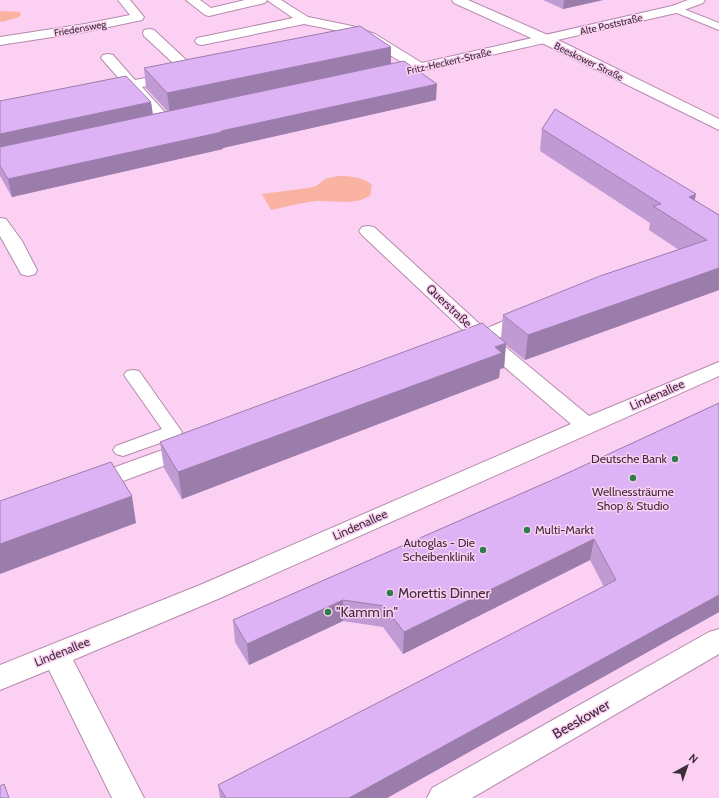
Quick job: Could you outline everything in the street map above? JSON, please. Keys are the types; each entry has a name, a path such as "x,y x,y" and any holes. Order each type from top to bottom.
{"street":[{"name":"Friedensweg","path":"0,41 85,28 138,17 124,0"},
{"path":"192,0 209,12 261,0"},
{"path":"273,0 304,20"},
{"name":"Beeskower Straße","path":"458,0 545,40 719,125"},
{"name":"Alte Poststraße","path":"545,40 676,9 699,0"},
{"path":"202,41 304,20 347,28 370,36 420,67"},
{"path":"149,33 192,73"},
{"name":"Fritz-Heckert-Straße","path":"373,78 545,40"},
{"path":"108,58 166,122"},
{"path":"93,92 207,70"},
{"path":"151,125 181,119"},
{"path":"0,223 13,241 28,270"},
{"name":"Querstraße","path":"368,231 483,338 587,426"},
{"path":"445,352 547,311"},
{"name":"Lindenallee","path":"0,678 209,592 719,368"},
{"path":"74,491 207,441"},
{"name":"Beeskower","path":"443,798 719,640"},
{"path":"55,655 81,703 128,798"}],"lane":[{"path":"676,9 719,27"},
{"path":"123,450 174,432 133,375"}],"shaded area":[{"path":"0,11 20,12 21,15 2,22 0,21"},
{"path":"346,176 369,182 372,185 370,196 350,202 325,201 300,203 271,210 262,194 308,188 316,186 325,179"}],"building":[{"path":"360,26 391,47 167,93 144,68"},
{"path":"404,61 437,84 8,179 0,166 0,147"},
{"path":"126,76 151,102 0,134 0,101"},
{"path":"555,109 696,194 689,197 719,215 719,268 528,335 503,315 600,276 707,240 653,206 661,204 542,129"},
{"path":"482,323 506,343 495,347 502,353 178,472 160,442"},
{"path":"719,403 719,595 349,798 226,798 218,785 616,580 594,539 404,632 384,606 343,600 247,644 233,620 559,477"},
{"path":"111,462 132,496 0,544 0,501"},
{"path":"4,784 9,798 0,798 0,786"}],"place":[{"name":"Deutsche Bank","path":"675,459"},
{"name":"Wellnessträume Shop & Studio","path":"633,478"},
{"name":"Multi-Markt","path":"527,530"},
{"name":"Autoglas - Die Scheibenklinik","path":"483,550"},
{"name":"Morettis Dinner","path":"390,593"},
{"name":"\"Kamm in\"","path":"328,612"}]}
